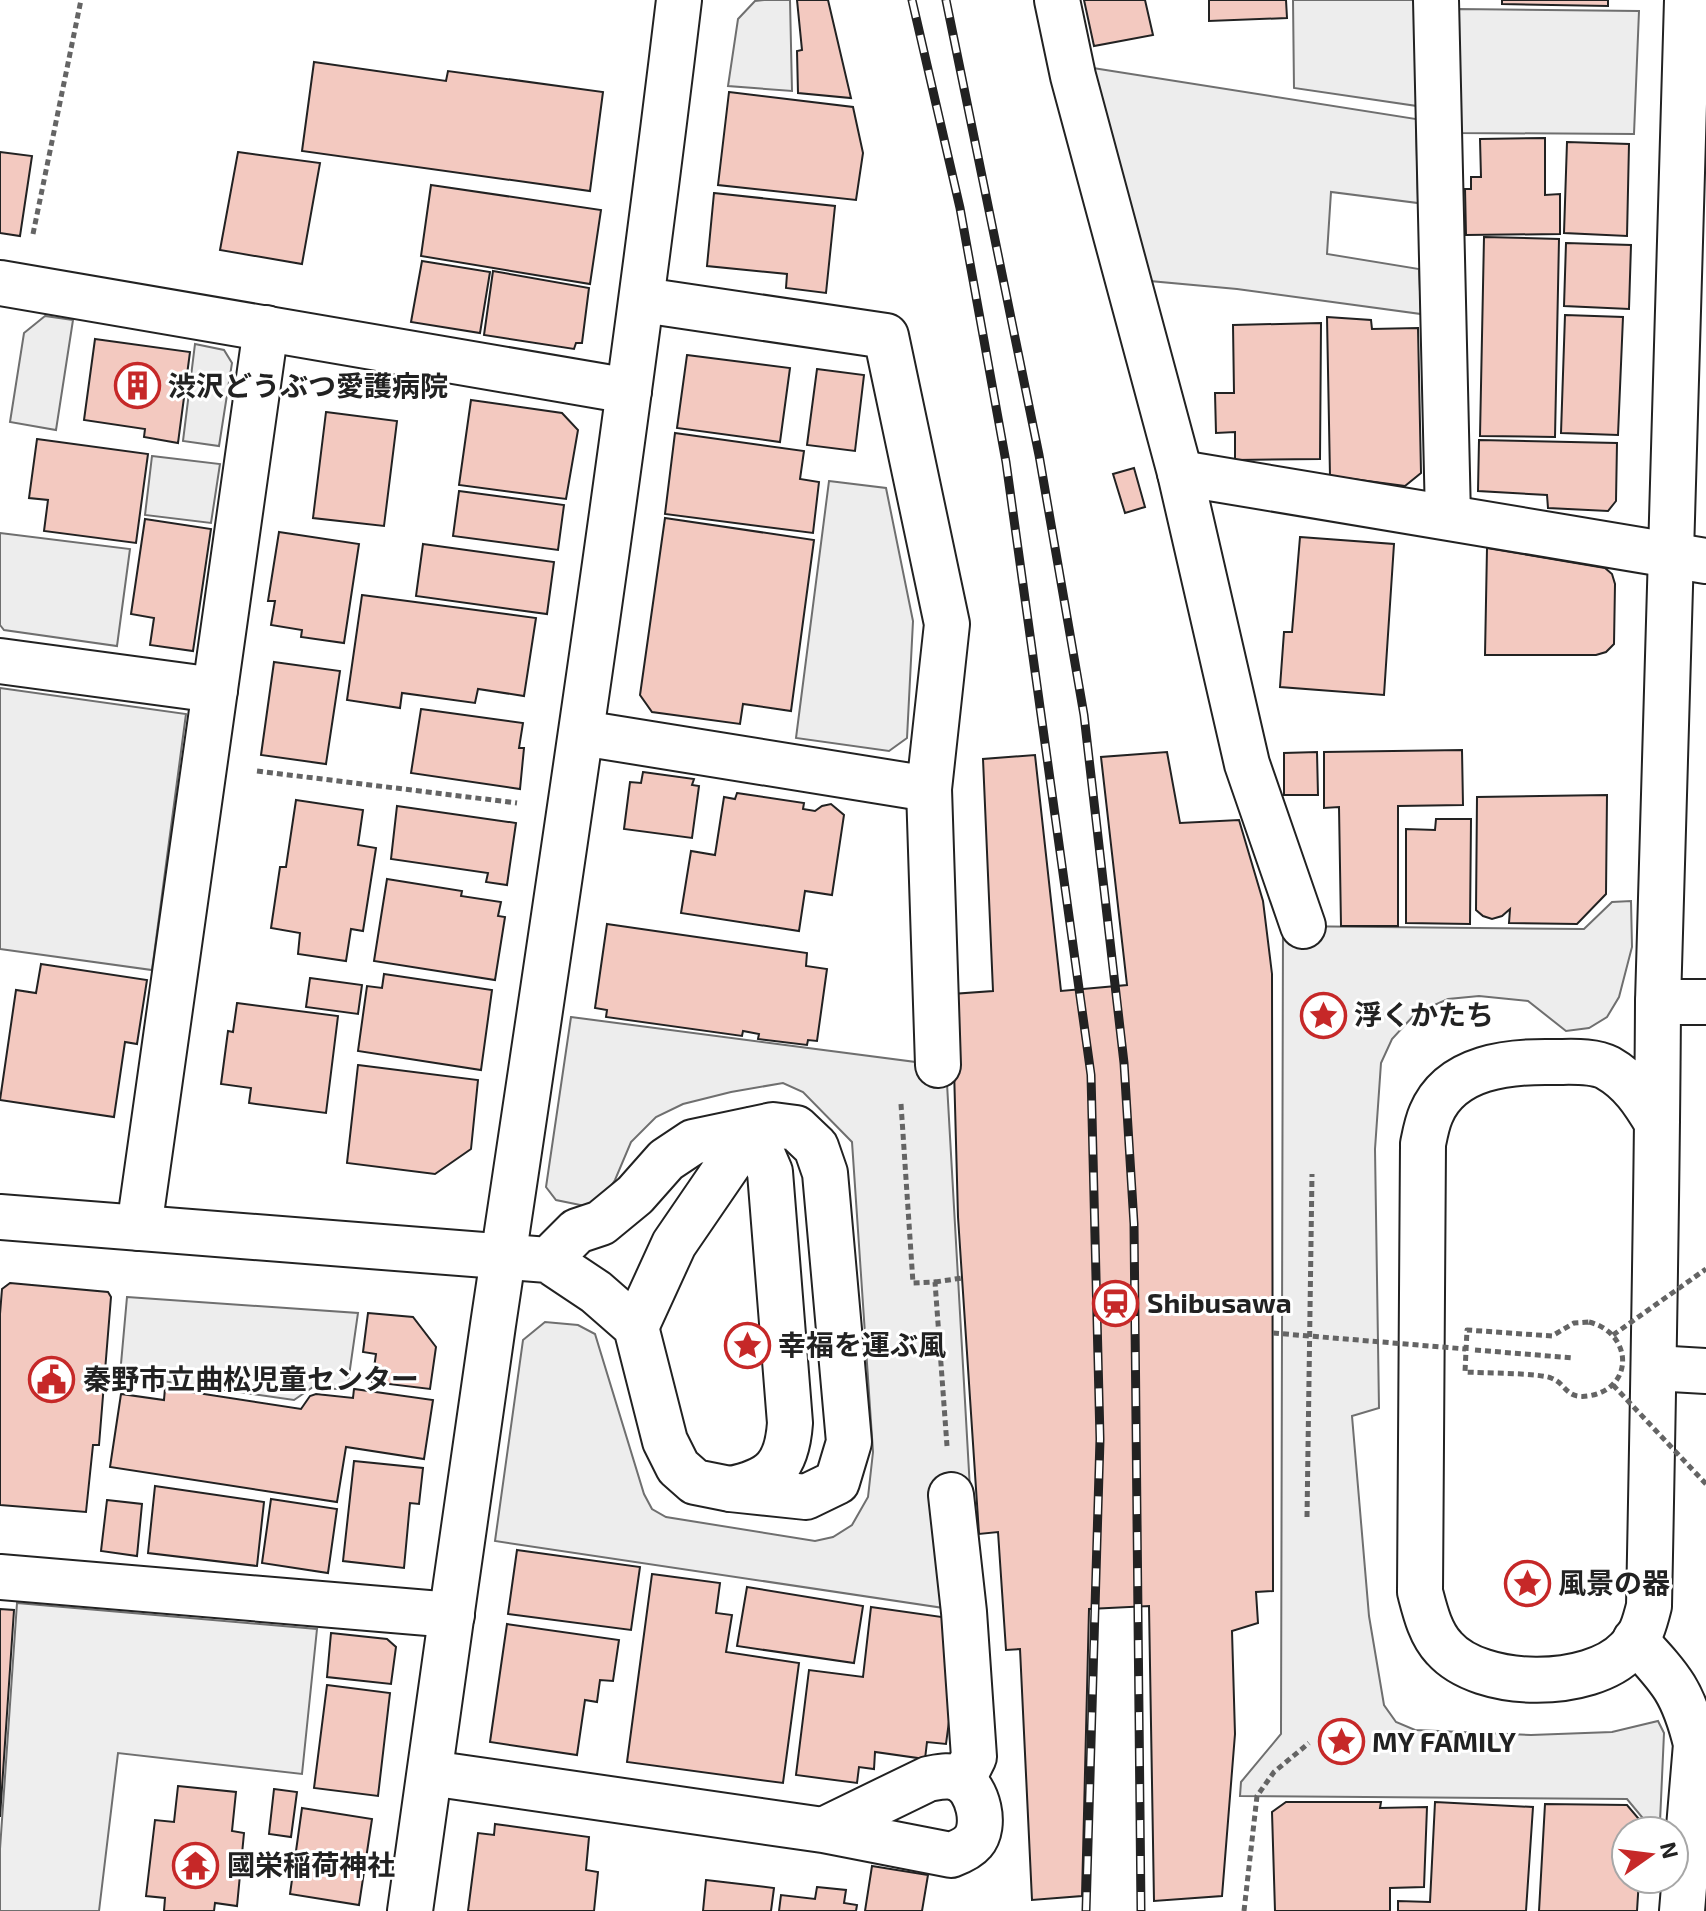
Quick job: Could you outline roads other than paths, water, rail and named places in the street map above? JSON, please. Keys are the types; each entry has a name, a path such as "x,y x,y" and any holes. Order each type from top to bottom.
{"street":[{"path":"410,1911 643,300 679,0"},
{"path":"1057,0 1073,76 1180,473 1247,764 1303,926"},
{"path":"1436,0 1448,517"},
{"path":"1657,1123 1628,1082 1606,1067 1595,1064 1514,1061 1488,1067 1447,1090 1431,1112 1423,1144 1420,1592 1429,1622 1444,1648 1464,1665 1485,1673 1529,1678 1569,1677 1610,1665 1629,1650 1642,1623 1654,1368 1657,1123 1658,1002 1689,558 1687,0"},
{"path":"6,289 266,328 629,391"},
{"path":"643,300 886,336 947,624 929,789 938,1065"},
{"path":"139,1228 266,328"},
{"path":"1180,473 1689,558"},
{"path":"0,661 215,690"},
{"path":"582,733 929,789"},
{"path":"1658,1002 1706,1002"},
{"path":"1595,1064 1629,1041 1658,1002"},
{"path":"0,1217 548,1260 596,1292 636,1327 665,1441 678,1467 695,1482 806,1497 837,1482 849,1442 825,1173 816,1147 796,1128 773,1125 693,1142 666,1160 635,1195 601,1223 577,1231 548,1260"},
{"path":"636,1327 674,1244 752,1130"},
{"path":"730,1489 753,1485 781,1464 788,1447 790,1423 770,1172 752,1130"},
{"path":"1654,1368 1706,1371"},
{"path":"951,1495 964,1612 974,1757 962,1781"},
{"path":"0,1577 452,1615"},
{"path":"1642,1623 1691,1719 1700,1771 1682,1911"},
{"path":"430,1773 823,1830 951,1855 974,1841 981,1826 972,1789 946,1775 928,1779 823,1830"}],"railway":[{"path":"912,0 960,208 1006,462 1091,1075 1100,1439 1086,1911"},
{"path":"946,0 1039,455 1084,715 1124,1063 1134,1224 1141,1911"}],"place":[{"name":"渋沢どうぶつ愛護病院","path":"137,386"},
{"name":"浮くかたち","path":"1323,1015"},
{"name":"Shibusawa","path":"1116,1303"},
{"name":"幸福を運ぶ風","path":"747,1345"},
{"name":"秦野市立曲松児童センター","path":"52,1379"},
{"name":"風景の器","path":"1527,1583"},
{"name":"MY FAMILY","path":"1341,1742"},
{"name":"國栄稲荷神社","path":"196,1865"}]}
